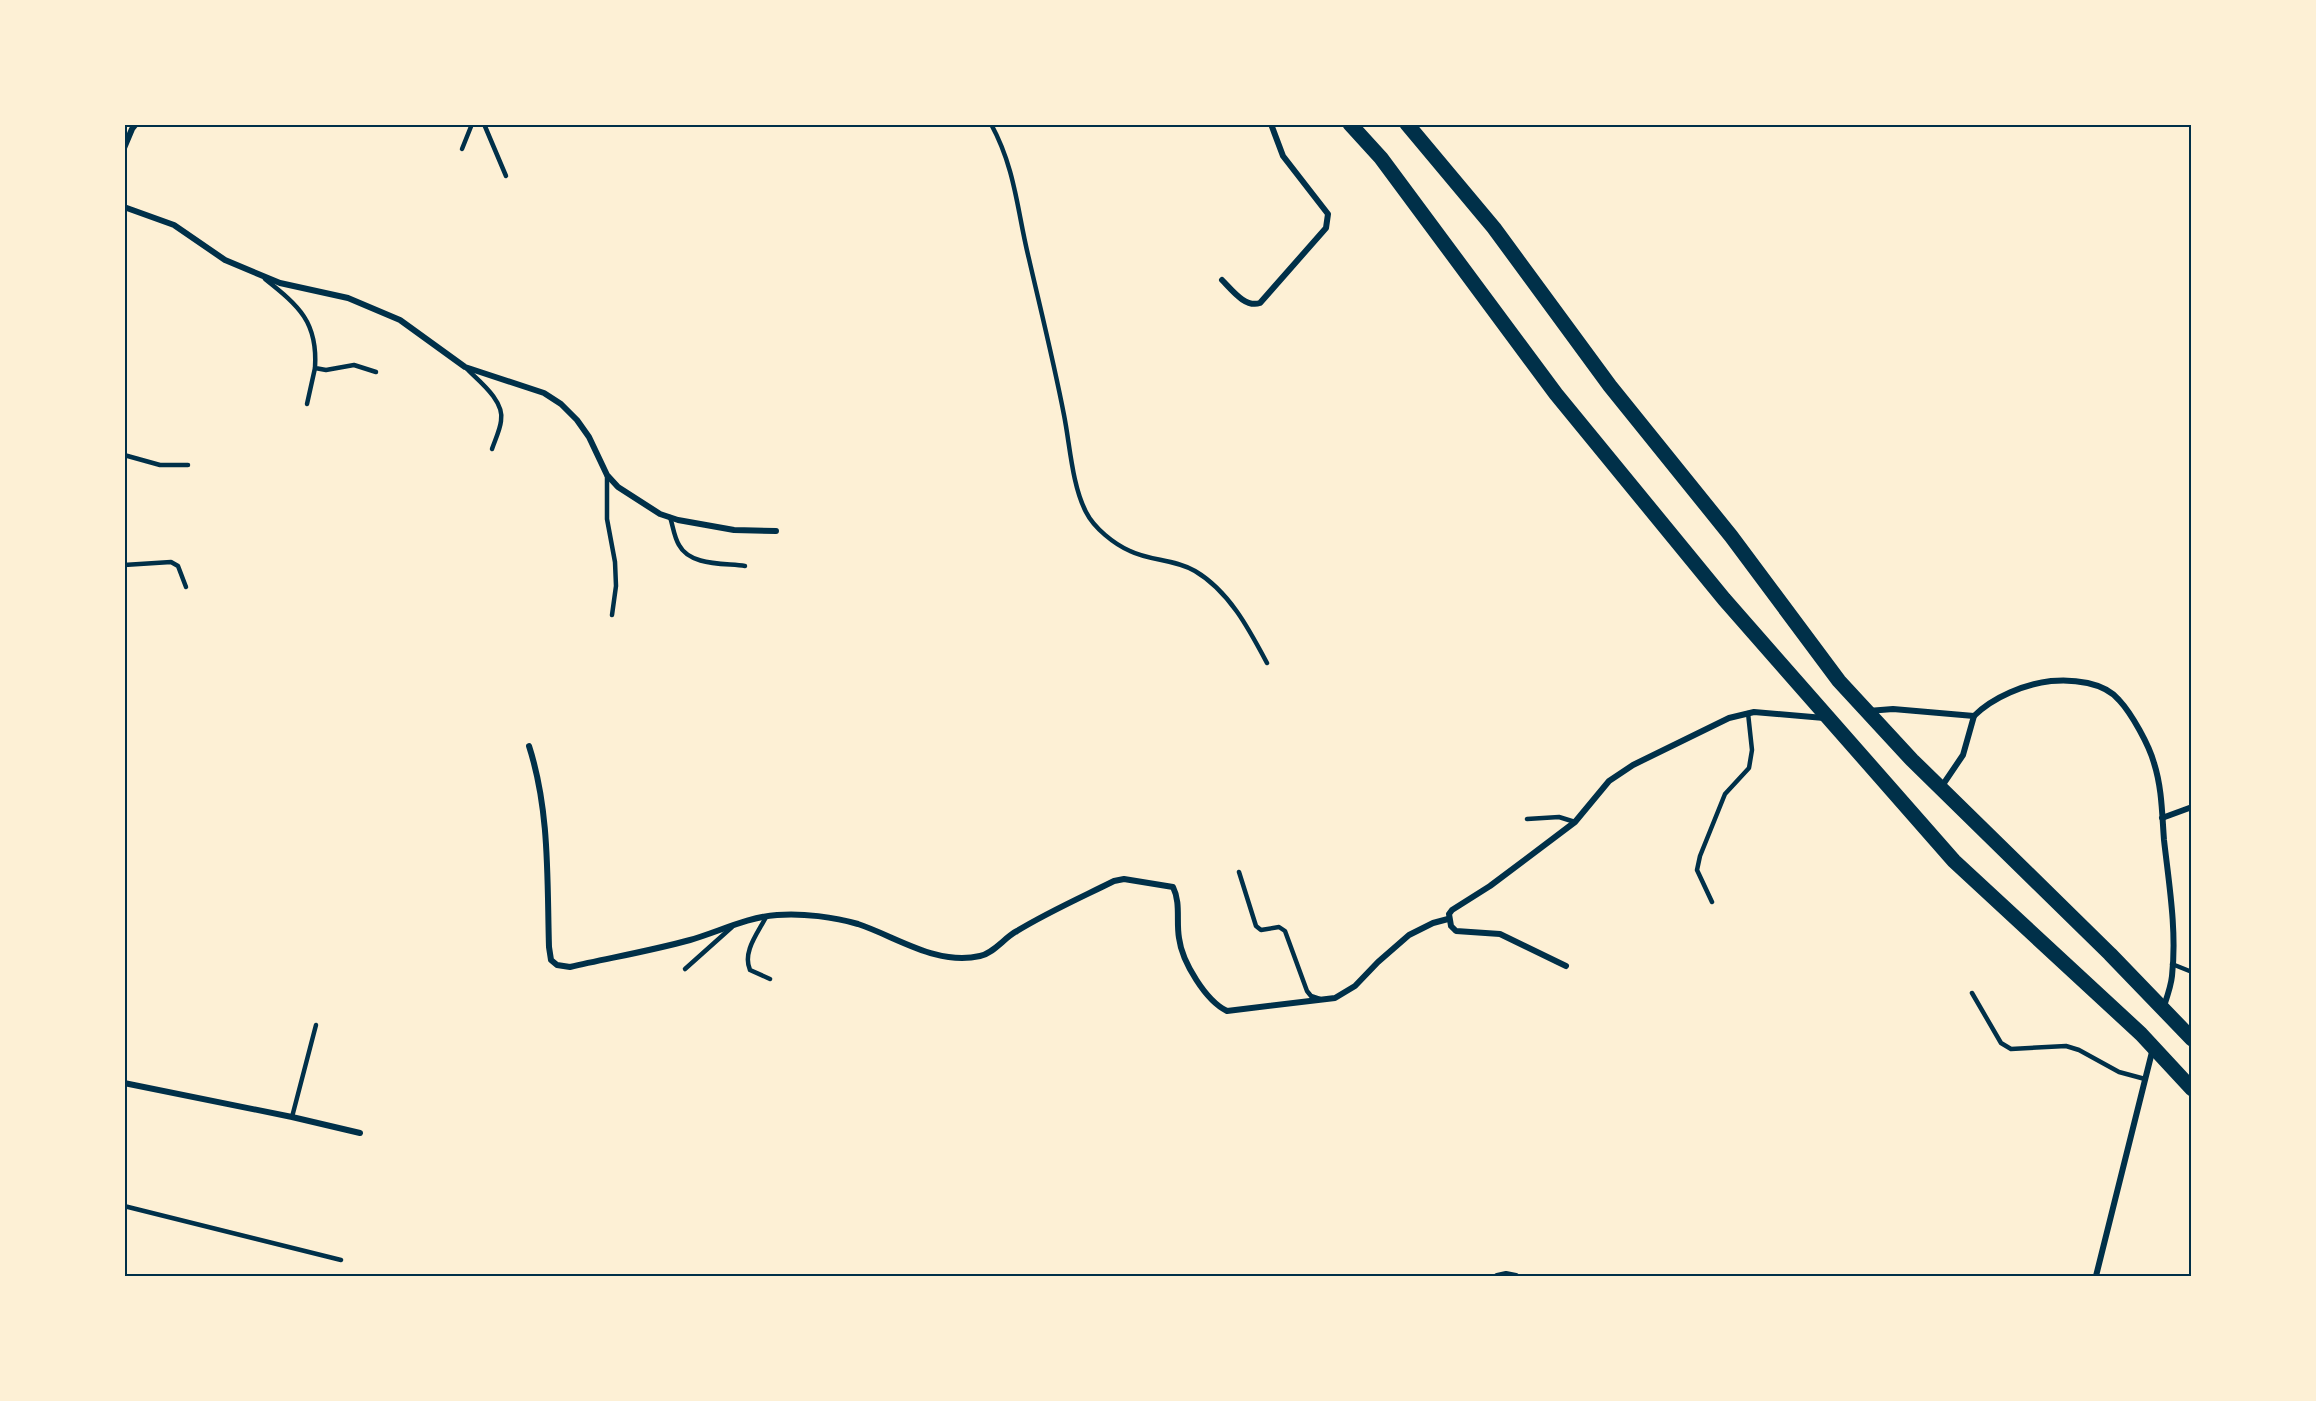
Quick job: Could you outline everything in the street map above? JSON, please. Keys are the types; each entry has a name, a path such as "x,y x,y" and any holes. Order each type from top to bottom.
{"highway":[{"path":"1350,124 1381,158 1556,394 1732,608 1954,861 2141,1034 2192,1089"},
{"path":"1407,124 1494,228 1610,386 1731,536 1839,681 1912,760 2110,954 2192,1039"}],"street":[{"path":"124,148 136,124"},
{"path":"1222,280 1245,302 1254,305 1260,303 1329,222 1328,214 1283,156 1271,124"},
{"path":"124,207 174,225 210,252 280,283 348,298 400,320 465,367 544,393 561,404 577,420 589,437 607,475 618,487 660,514 734,530 776,531"},
{"path":"1942,786 1963,755 1974,716 1984,707 2009,694 2042,682 2068,680 2099,686 2119,699 2136,725 2154,761 2159,785 2173,925 2172,977 2163,1009"},
{"path":"1868,711 1893,709 1974,716"},
{"path":"1448,919 1452,910 1490,886 1575,822 1609,781 1633,765 1730,718 1754,712 1827,718"},
{"path":"528,746 538,774 544,826 551,960 557,965 570,968 688,940 776,915 804,915 839,920 858,924 930,953 977,957 989,954 1001,942 1029,924 1114,881 1124,879 1173,887 1177,895 1178,937 1187,963 1212,1002 1227,1011 1335,998 1355,986 1409,935 1433,923 1448,919"},
{"path":"2162,818 2192,807"},
{"path":"1448,919 1456,931 1500,934 1566,966"},
{"path":"2096,1276 2153,1048"},
{"path":"124,1083 292,1117 360,1134"},
{"path":"1497,1276 1506,1274 1516,1276"}],"lane":[{"path":"462,149 472,124"},
{"path":"484,124 506,176"},
{"path":"991,124 1001,144 1015,184 1028,257 1063,410 1079,496 1087,515 1104,534 1130,551 1194,570 1216,587 1236,610 1268,663"},
{"path":"261,275 301,310 311,326 316,350 315,368 307,404"},
{"path":"315,368 326,370 354,365 376,372"},
{"path":"465,367 489,392 501,414 492,449"},
{"path":"124,455 160,465 188,465"},
{"path":"607,475 607,519 615,562 616,586 612,615"},
{"path":"670,518 679,545 686,554 694,559 745,566"},
{"path":"124,566 171,562 178,566 186,587"},
{"path":"1712,902 1697,870 1700,856 1725,794 1749,768 1752,750 1748,714"},
{"path":"1527,819 1559,817 1575,822"},
{"path":"1239,872 1256,926 1261,930 1279,927 1285,931 1306,991 1311,996 1325,1000"},
{"path":"766,917 750,947 747,958 750,970 770,979"},
{"path":"685,969 732,927"},
{"path":"2172,963 2192,972"},
{"path":"1972,993 2001,1043 2012,1049 2066,1046 2079,1050 2119,1072 2145,1079"},
{"path":"292,1117 316,1025"},
{"path":"124,1206 341,1260"}]}
